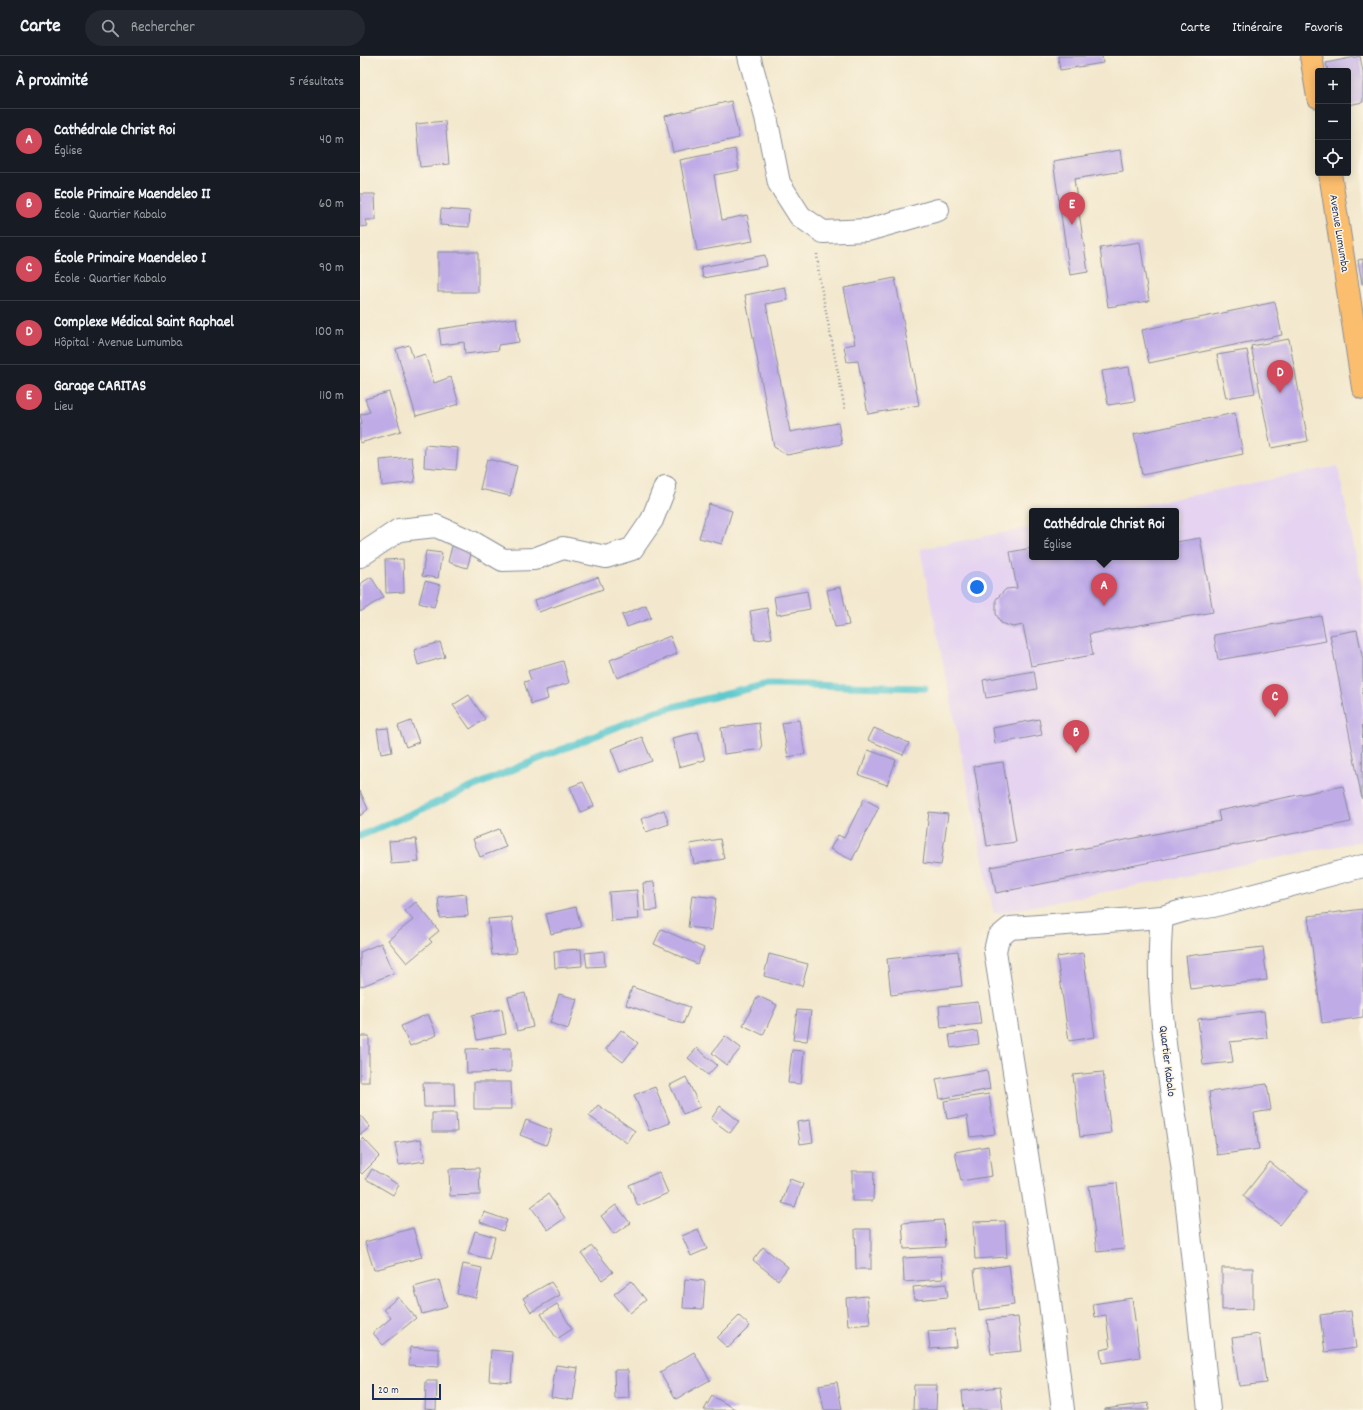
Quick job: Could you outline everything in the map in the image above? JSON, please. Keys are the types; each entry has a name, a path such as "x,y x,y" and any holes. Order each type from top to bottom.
{"highway":[{"path":"1311,56 1315,79"},
{"name":"Avenue Lumumba","path":"1330,176 1363,388"}],"street":[{"path":"749,56 766,117 778,183 800,216 823,232 868,230 938,210"},
{"path":"360,556 399,530 436,526 472,542 503,560 534,559 563,548 606,557 632,549 652,520 665,487"},
{"path":"1063,1410 1049,1294 995,951 998,938 1010,928 1162,917 1186,910 1213,906 1363,866"},
{"name":"Quartier Kabalo","path":"1162,917 1159,944 1163,1023 1184,1179 1209,1410"}],"path":[{"path":"823,232 817,252 819,276 845,409"}],"shaded area":[{"path":"1338,466 1363,592 1363,841 994,914 920,549 1029,528 1029,560 1179,560 1179,508 1127,508"}],"building":[{"path":"1058,56 1102,56 1103,63 1060,70"},
{"path":"1360,56 1363,72 1363,102 1351,104 1351,68 1327,68 1326,63"},
{"path":"731,101 739,138 673,152 665,116"},
{"path":"445,121 449,164 420,167 416,124"},
{"path":"735,149 739,170 714,175 722,220 747,215 753,241 697,251 680,160"},
{"path":"1120,150 1123,171 1074,179 1088,272 1070,275 1053,161"},
{"path":"360,194 375,194 376,220 365,220 368,226 360,227"},
{"path":"441,209 470,211 469,227 440,225"},
{"path":"1140,242 1149,301 1108,307 1100,248"},
{"path":"438,252 478,252 478,292 438,292"},
{"path":"765,255 767,266 703,278 701,267"},
{"path":"1363,259 1363,284 1362,284 1358,260"},
{"path":"895,278 919,405 868,414 858,361 847,362 844,346 855,344 844,288"},
{"path":"785,287 788,300 766,304 790,432 838,423 842,444 787,455 774,447 745,295"},
{"path":"1275,302 1282,335 1149,363 1142,330"},
{"path":"516,318 519,342 498,345 499,350 465,354 464,342 441,345 439,329"},
{"path":"1289,339 1308,441 1271,448 1251,346"},
{"path":"409,345 413,358 425,354 434,383 451,377 459,404 416,416 396,349"},
{"path":"1247,350 1255,393 1226,398 1217,355"},
{"path":"1129,367 1135,401 1108,405 1102,371"},
{"path":"389,392 401,431 360,443 360,424 362,423 360,415 370,412 365,399"},
{"path":"1235,413 1243,454 1142,475 1134,434"},
{"path":"425,445 458,448 456,470 424,467"},
{"path":"412,457 415,482 382,486 380,460"},
{"path":"487,459 517,466 510,496 480,489"},
{"path":"709,504 732,511 722,544 699,538"},
{"path":"1200,538 1213,612 1089,634 1093,655 1031,666 1023,625 1013,627 1001,623 996,614 996,599 1006,589 1017,588 1010,552 1029,549 1029,560 1179,560 1179,542"},
{"path":"452,546 472,551 467,568 448,562"},
{"path":"426,551 442,553 438,578 422,576"},
{"path":"403,559 404,592 386,593 385,560"},
{"path":"371,577 384,597 360,612 360,584"},
{"path":"598,577 603,589 539,612 535,600"},
{"path":"425,581 440,585 434,607 419,603"},
{"path":"841,587 849,625 835,627 827,590"},
{"path":"807,591 810,609 777,615 774,597"},
{"path":"646,605 651,618 627,627 622,615"},
{"path":"767,608 772,638 755,640 750,611"},
{"path":"1321,616 1326,641 1218,660 1214,635"},
{"path":"1357,630 1363,660 1362,799 1330,635"},
{"path":"670,636 677,654 617,678 610,660"},
{"path":"440,642 445,657 418,665 414,650"},
{"path":"563,661 569,683 546,690 548,699 531,704 524,682 531,680 528,671"},
{"path":"1034,671 1037,689 986,698 983,680"},
{"path":"469,695 485,719 470,729 453,705"},
{"path":"1039,719 1042,735 995,744 993,728"},
{"path":"799,720 805,754 788,757 782,723"},
{"path":"411,721 419,742 406,747 398,726"},
{"path":"759,723 762,749 724,754 721,728"},
{"path":"388,728 392,752 381,754 377,729"},
{"path":"874,728 909,743 903,755 868,740"},
{"path":"698,732 705,760 679,767 672,738"},
{"path":"642,737 652,761 620,772 611,749"},
{"path":"868,750 896,760 887,785 859,775"},
{"path":"1003,762 1016,842 987,846 974,766"},
{"path":"583,782 594,806 581,812 570,787"},
{"path":"1343,786 1351,822 996,893 991,867 1220,821 1218,811"},
{"path":"360,791 368,809 360,816"},
{"path":"864,799 879,807 852,860 830,849 838,835 844,838"},
{"path":"664,810 669,824 646,832 641,819"},
{"path":"929,812 948,814 941,865 923,863"},
{"path":"499,829 506,847 480,857 473,839"},
{"path":"416,839 419,862 391,864 389,841"},
{"path":"720,839 724,859 694,864 690,844"},
{"path":"654,882 657,910 645,911 643,883"},
{"path":"637,890 639,919 611,921 609,892"},
{"path":"466,894 468,916 440,918 438,897"},
{"path":"692,895 716,898 712,930 688,927"},
{"path":"416,902 439,931 429,939 432,942 407,963 388,940 413,920 405,911"},
{"path":"576,907 581,927 551,934 546,914"},
{"path":"1363,909 1363,1017 1322,1023 1308,916"},
{"path":"512,917 516,953 492,955 488,919"},
{"path":"661,929 704,948 697,964 654,944"},
{"path":"381,943 394,973 360,987 360,952"},
{"path":"1263,947 1267,980 1190,989 1186,956"},
{"path":"581,949 582,966 555,968 554,951"},
{"path":"604,951 605,966 587,967 585,953"},
{"path":"958,951 962,986 891,995 887,959"},
{"path":"1083,953 1095,1037 1069,1041 1057,957"},
{"path":"769,954 808,964 802,986 764,976"},
{"path":"632,987 690,1007 683,1024 626,1005"},
{"path":"525,993 533,1027 517,1031 508,997"},
{"path":"559,994 577,999 568,1029 550,1023"},
{"path":"758,996 777,1005 763,1035 743,1025"},
{"path":"978,1002 981,1024 941,1028 939,1006"},
{"path":"502,1009 506,1034 477,1040 472,1015"},
{"path":"797,1010 811,1011 807,1041 793,1040"},
{"path":"1264,1011 1267,1038 1230,1042 1233,1062 1203,1065 1198,1019"},
{"path":"428,1014 437,1035 410,1046 401,1026"},
{"path":"621,1030 638,1043 623,1062 606,1049"},
{"path":"977,1031 979,1044 951,1048 949,1035"},
{"path":"360,1036 369,1036 369,1082 360,1082"},
{"path":"725,1036 741,1048 727,1065 712,1053"},
{"path":"511,1048 511,1072 467,1073 466,1049"},
{"path":"697,1048 717,1065 708,1075 688,1058"},
{"path":"792,1050 804,1051 801,1084 788,1083"},
{"path":"987,1070 990,1089 940,1099 936,1079"},
{"path":"1103,1072 1111,1133 1080,1137 1073,1075"},
{"path":"686,1077 700,1107 683,1114 670,1085"},
{"path":"474,1082 511,1082 512,1109 474,1109"},
{"path":"423,1083 454,1083 455,1107 424,1107"},
{"path":"1267,1084 1271,1110 1254,1113 1259,1149 1217,1155 1209,1092"},
{"path":"655,1087 670,1123 649,1131 634,1095"},
{"path":"989,1094 995,1134 970,1137 967,1116 947,1119 944,1101"},
{"path":"598,1105 635,1131 627,1143 589,1116"},
{"path":"720,1106 739,1121 730,1133 711,1119"},
{"path":"432,1113 456,1113 457,1132 432,1132"},
{"path":"361,1116 370,1127 360,1135 360,1117"},
{"path":"526,1120 552,1130 546,1145 520,1135"},
{"path":"810,1120 813,1142 800,1144 797,1122"},
{"path":"363,1138 380,1156 362,1174 360,1172 360,1141"},
{"path":"421,1139 425,1161 399,1165 395,1143"},
{"path":"988,1146 992,1176 961,1181 955,1152"},
{"path":"1270,1162 1307,1191 1280,1225 1243,1196"},
{"path":"479,1168 480,1195 450,1196 449,1169"},
{"path":"372,1169 399,1185 393,1195 366,1179"},
{"path":"852,1171 874,1171 873,1201 852,1201"},
{"path":"659,1172 668,1193 638,1206 629,1185"},
{"path":"790,1179 803,1184 795,1207 782,1203"},
{"path":"1117,1183 1124,1249 1097,1252 1089,1186"},
{"path":"548,1194 565,1218 548,1230 531,1207"},
{"path":"616,1205 630,1223 614,1234 601,1216"},
{"path":"484,1212 507,1220 503,1231 480,1222"},
{"path":"943,1220 945,1247 904,1249 902,1223"},
{"path":"1005,1221 1007,1257 975,1259 973,1222"},
{"path":"413,1228 422,1257 374,1270 365,1242"},
{"path":"698,1229 707,1249 691,1256 682,1236"},
{"path":"855,1229 871,1229 871,1269 856,1269"},
{"path":"475,1231 495,1237 489,1259 468,1254"},
{"path":"592,1246 613,1272 602,1280 582,1254"},
{"path":"763,1247 788,1267 778,1280 753,1260"},
{"path":"941,1256 943,1279 904,1282 903,1258"},
{"path":"463,1264 482,1268 476,1298 457,1294"},
{"path":"1009,1265 1014,1305 979,1310 974,1270"},
{"path":"1222,1268 1253,1268 1253,1309 1222,1310"},
{"path":"685,1279 705,1281 703,1309 683,1308"},
{"path":"439,1280 447,1307 422,1314 414,1287"},
{"path":"631,1281 646,1300 630,1313 614,1294"},
{"path":"551,1282 560,1295 531,1312 523,1298"},
{"path":"946,1284 948,1297 915,1300 913,1287"},
{"path":"867,1296 870,1324 848,1326 846,1298"},
{"path":"398,1297 416,1318 383,1345 373,1333 391,1318 384,1309"},
{"path":"1132,1298 1140,1357 1102,1363 1100,1350 1110,1348 1106,1315 1095,1317 1093,1304"},
{"path":"557,1304 572,1329 557,1339 541,1314"},
{"path":"1351,1311 1356,1348 1325,1352 1320,1315"},
{"path":"739,1316 750,1326 728,1348 717,1338"},
{"path":"1018,1317 1022,1351 991,1354 987,1320"},
{"path":"955,1329 957,1347 930,1349 928,1331"},
{"path":"1259,1334 1266,1383 1239,1386 1232,1338"},
{"path":"410,1347 439,1349 439,1367 409,1365"},
{"path":"491,1350 513,1352 511,1382 489,1380"},
{"path":"694,1352 710,1380 676,1399 660,1372"},
{"path":"556,1365 578,1368 573,1400 551,1397"},
{"path":"614,1370 628,1370 629,1398 615,1399"},
{"path":"426,1381 437,1381 436,1410 425,1409"},
{"path":"837,1382 842,1410 824,1410 819,1385"},
{"path":"914,1385 937,1385 936,1410 913,1410"},
{"path":"1000,1387 1003,1410 964,1410 962,1391"},
{"path":"712,1396 737,1410 704,1410"},
{"path":"1148,1403 1149,1410 1105,1410 1105,1409"}],"waterway":[{"path":"360,836 514,769 656,711 768,684 925,688"}],"place":[{"name":"Garage CARITAS","path":"1072,225"},
{"name":"Complexe Médical Saint Raphael","path":"1280,393"},
{"name":"Cathédrale Christ Roi","path":"1104,606"},
{"name":"École Primaire Maendeleo I","path":"1275,717"},
{"name":"Ecole Primaire Maendeleo II","path":"1076,753"}]}
